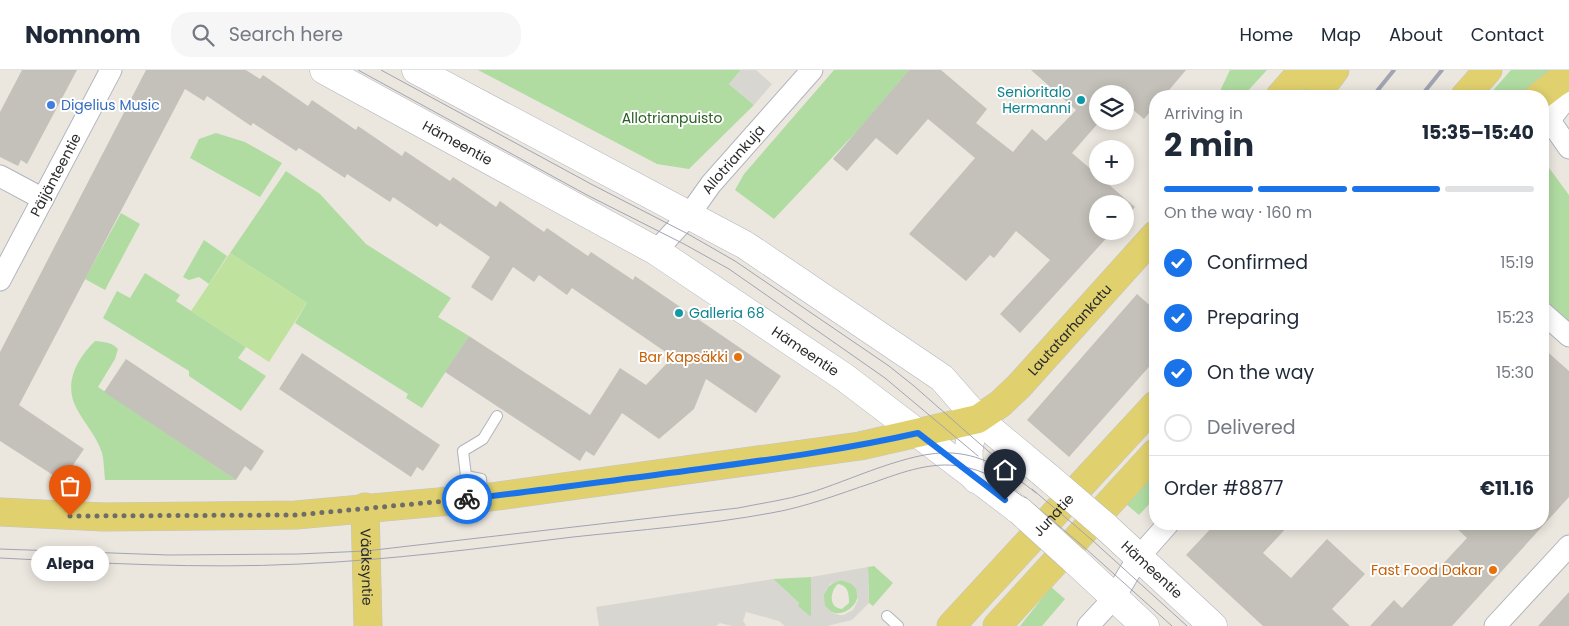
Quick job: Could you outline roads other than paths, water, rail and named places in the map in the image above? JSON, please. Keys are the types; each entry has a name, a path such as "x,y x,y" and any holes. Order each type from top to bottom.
{"main road":[{"name":"Hämeentie","path":"324,70 656,251 844,377 1020,511 1145,626"},
{"name":"Hämeentie","path":"416,70 745,245 942,378 978,419 1105,526 1214,626"},
{"path":"1286,90 1303,70"},
{"path":"1321,90 1334,70"},
{"path":"1547,90 1569,75"},
{"name":"Lautatarhankatu","path":"978,419 1000,404 1019,386 1149,242"},
{"name":"Junatie","path":"951,626 1149,411"},
{"path":"0,512 104,517 296,515 365,507 483,498 860,446 978,419"},
{"path":"976,479 970,468 968,448 978,419"},
{"path":"997,626 1149,460"},
{"name":"Vääksyntie","path":"365,507 368,626"}],"street":[{"name":"Päijänteentie","path":"0,280 111,70"},
{"name":"Allotriankuja","path":"656,251 689,215 711,184 812,70"},
{"path":"1549,121 1569,95"},
{"path":"1549,128 1569,148"},
{"path":"0,176 43,199"},
{"path":"1549,318 1569,336"},
{"path":"1088,626 1114,598 1138,558 1163,530"},
{"path":"1495,626 1569,546"}],"lane":[{"path":"483,498 481,479 466,476 463,451 483,439 497,416"},
{"path":"887,616 898,626"}],"tram line":[{"path":"358,70 587,195 729,269 885,378 978,456"},
{"path":"381,70 735,261 889,366 1004,465"},
{"path":"0,549 168,555 298,554 366,551 738,508 783,500 825,488 899,461 936,453 964,454 976,457 997,466 1036,493"},
{"path":"0,558 150,565 225,566 300,564 402,557 747,517 810,504 908,471 944,465 969,468 985,473 1029,501"},
{"path":"1032,489 1092,540 1187,626"},
{"path":"1025,497 1172,626"}],"railway":[{"path":"1378,90 1394,70"},
{"path":"1426,90 1442,70"}],"place":[{"name":"Senioritalo Hermanni","path":"1081,100"},
{"name":"Digelius Music","path":"51,105"},
{"name":"Galleria 68","path":"679,313"},
{"name":"Bar Kapsäkki","path":"738,357"},
{"name":"Alepa","path":"70,516"},
{"name":"Fast Food Dakar","path":"1493,570"}],"park label":[{"name":"Allotrianpuisto","path":"672,118"}]}
